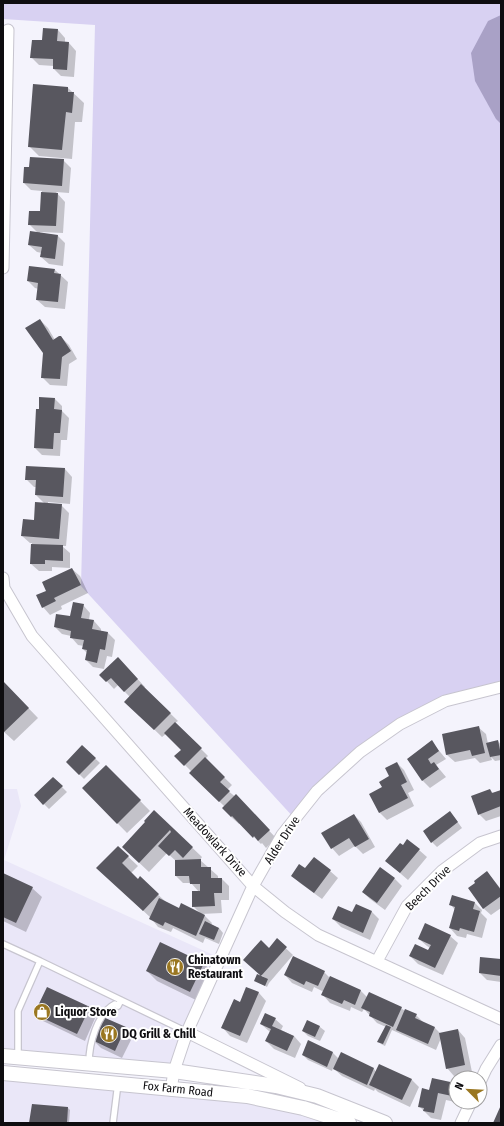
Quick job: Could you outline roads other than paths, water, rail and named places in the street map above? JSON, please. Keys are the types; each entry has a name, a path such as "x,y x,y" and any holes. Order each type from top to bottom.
{"street":[{"path":"3,268 8,30"},
{"name":"Meadowlark Drive","path":"3,578 4,588 32,636 253,886 318,936 501,1019"},
{"name":"Alder Drive","path":"171,1090 174,1071 187,1032 253,886 282,835 316,791 360,752 400,724 445,701 501,687"},
{"name":"Beech Drive","path":"377,962 407,906 448,867 480,843 501,836"},
{"name":"Fox Farm Road","path":"187,1032 317,1096 385,1123"},
{"path":"486,1070 501,1045"},
{"name":"Fox Farm Road","path":"3,1056 174,1071 276,1086 317,1096"},
{"name":"Fox Farm Road","path":"3,1073 247,1096 303,1108 349,1123"},
{"path":"461,1123 467,1110"}],"lane":[{"path":"3,944 187,1032"},
{"path":"18,1057 18,1011 40,961"},
{"path":"89,1064 89,1050 92,1039 104,1012 115,1004 118,1006 121,1000"},
{"path":"113,1123 118,1083"}],"place":[{"name":"Chinatown Restaurant","path":"175,967"},
{"name":"Liquor Store","path":"42,1012"},
{"name":"DQ Grill & Chill","path":"109,1034"}]}
